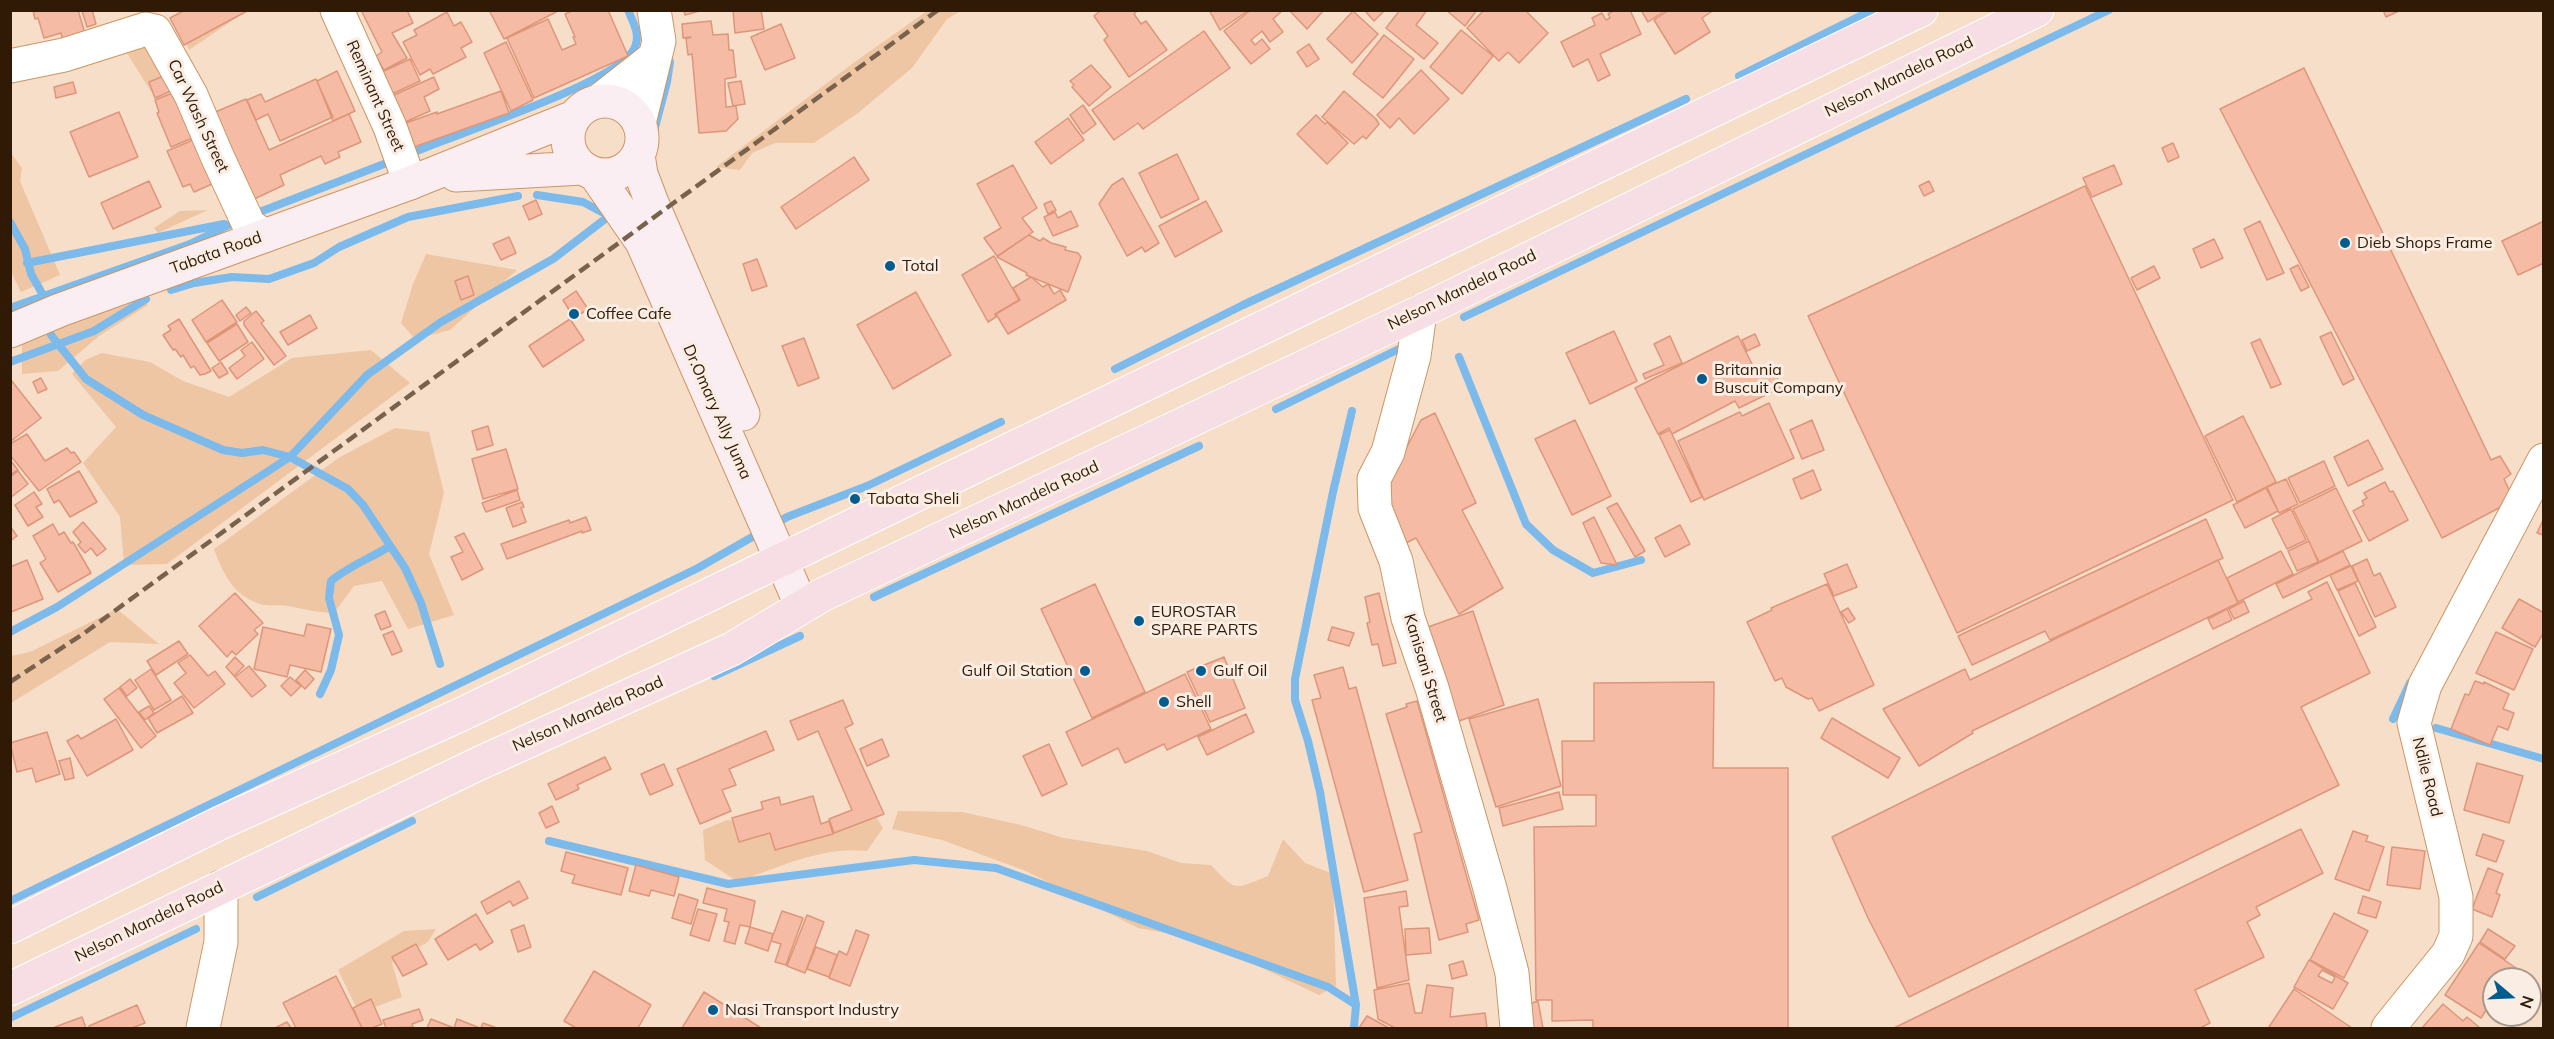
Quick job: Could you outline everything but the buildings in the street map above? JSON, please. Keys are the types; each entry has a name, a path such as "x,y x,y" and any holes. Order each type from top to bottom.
{"main road":[{"path":"10,927 220,823 460,715 1921,10"},
{"name":"Nelson Mandela Road","path":"10,988 482,762 732,649 812,601 1420,312 2037,10"},
{"path":"611,101 622,105 639,123 642,139 638,155 627,168 603,176 588,171 569,150 569,127 586,109 611,101"},
{"name":"Tabata Road","path":"10,331 60,310 416,180 586,109"},
{"name":"Dr.Omary Ally Juma","path":"638,155 641,174 652,203 791,555"},
{"name":"Tabata Road","path":"416,180 491,172 588,171"},
{"name":"Dr.Omary Ally Juma","path":"588,171 642,242 791,555"},
{"path":"791,555 812,601"}],"street":[{"name":"Reminant Street","path":"337,10 416,180"},
{"path":"639,123 659,41 654,10"},
{"name":"Car Wash Street","path":"10,66 64,55 146,29 155,31 191,95 249,225 264,236"},
{"path":"586,109 656,57"},
{"name":"Kanisani Street","path":"1420,312 1414,356 1388,452 1374,478 1375,508 1396,561 1408,618 1435,699 1489,885 1512,973 1517,1029"},
{"name":"Ndile Road","path":"2388,1029 2448,954 2456,936 2456,897 2414,723 2425,685 2544,460"},
{"path":"203,1029 221,942 221,887"}],"shaded area":[{"path":"225,11 237,11 239,16 189,50 183,33"},
{"path":"927,11 961,11 947,19 912,68 858,113 814,143 775,143 752,153 740,170 716,167 856,61"},
{"path":"131,39 150,49 165,87 155,98 122,45"},
{"path":"10,152 22,168 20,181 60,275 21,292 11,272"},
{"path":"208,210 158,233 154,228 180,211"},
{"path":"426,254 517,270 450,330 415,339 401,323 413,284"},
{"path":"137,290 148,305 99,336 58,371 22,374 22,338"},
{"path":"371,350 410,383 167,564 124,565 120,517 83,463 116,427 72,374 85,360 102,353 150,362 183,381 229,397 292,358"},
{"path":"395,428 429,432 444,493 429,554 454,615 408,629 382,581 354,586 334,613 285,605 263,605 243,596 236,590 221,567 214,549 340,457"},
{"path":"117,609 159,644 110,642 11,703 11,656 30,652"},
{"path":"898,811 962,812 1021,825 1064,838 1147,851 1181,863 1211,865 1226,880 1236,886 1268,876 1283,839 1305,863 1333,874 1336,986 1319,995 1201,939 1138,928 1026,871 942,840 892,829"},
{"path":"875,815 883,828 867,851 834,852 801,859 738,882 705,860 703,830 727,820 810,829 845,829"},
{"path":"436,929 428,942 392,963 402,997 359,1013 338,970 404,931"}],"waterway":[{"path":"414,152 568,92 621,62 634,49 637,39 628,10"},
{"path":"1739,76 1872,10"},
{"path":"1464,317 2109,10"},
{"path":"648,154 670,62"},
{"path":"1115,369 1243,305 1686,99"},
{"path":"257,213 384,164"},
{"path":"10,632 57,607 290,457 367,375 441,322 553,259 609,216 583,202 537,195"},
{"path":"171,290 194,283 232,277 269,279 314,263 339,247 408,217 518,196"},
{"path":"10,308 190,244 239,220"},
{"path":"10,222 25,249 31,274 43,295"},
{"path":"27,263 224,224"},
{"path":"10,362 94,331 146,299"},
{"path":"51,335 86,379 143,415 223,450 242,453 263,450 290,457 348,489 363,505 405,568 421,603 440,664"},
{"path":"1276,409 1405,346"},
{"path":"1459,357 1526,524 1553,550 1593,573 1641,560"},
{"path":"1352,411 1295,679 1295,700 1320,792 1356,1005 1354,1028"},
{"path":"772,526 787,517 867,486 1001,422"},
{"path":"874,597 1199,446"},
{"path":"10,901 698,568 761,532"},
{"path":"320,694 331,670 339,635 329,598 331,581 390,546"},
{"path":"714,676 800,636"},
{"path":"2393,719 2410,683"},
{"path":"2436,728 2544,759"},
{"path":"257,897 412,821"},
{"path":"549,841 728,884 914,860 996,868 1328,987 1356,1005"},
{"path":"10,1018 196,929"}],"railway":[{"path":"10,682 83,634 938,10"}],"place":[{"name":"Dieb Shops Frame","path":"2345,243"},
{"name":"Total","path":"890,266"},
{"name":"Coffee Cafe","path":"574,314"},
{"name":"Britannia Buscuit Company","path":"1702,379"},
{"name":"Tabata Sheli","path":"855,499"},
{"name":"EUROSTAR SPARE PARTS","path":"1139,621"},
{"name":"Gulf Oil Station","path":"1085,671"},
{"name":"Gulf Oil","path":"1201,671"},
{"name":"Shell","path":"1164,702"},
{"name":"Nasi Transport Industry","path":"713,1010"}]}
